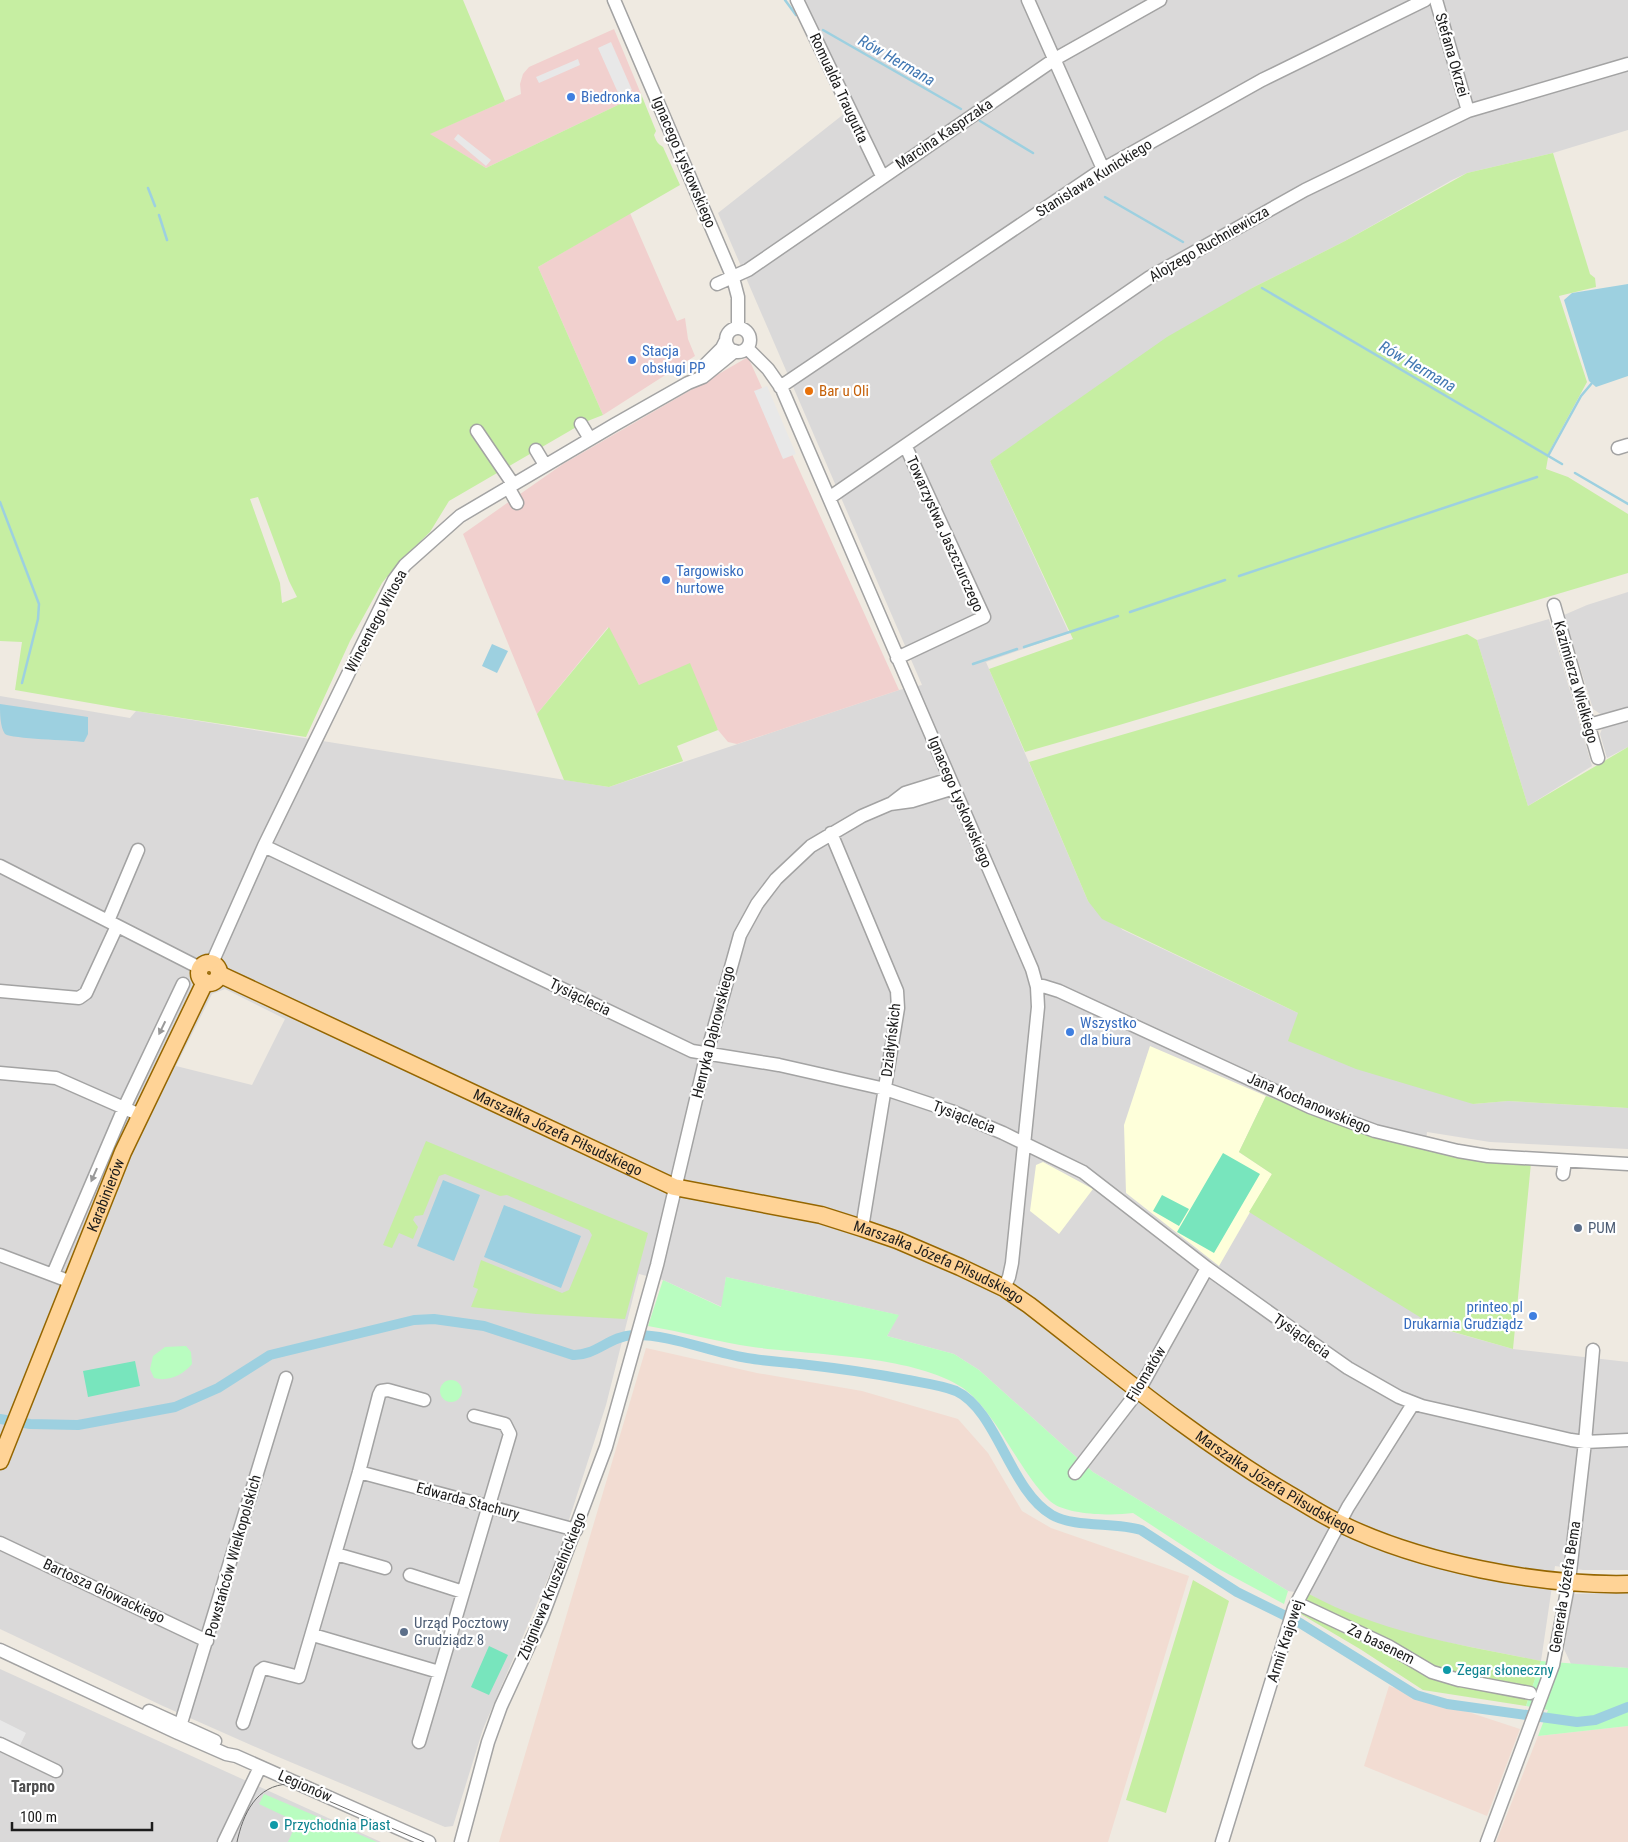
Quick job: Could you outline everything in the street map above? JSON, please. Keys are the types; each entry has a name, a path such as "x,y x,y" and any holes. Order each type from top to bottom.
{"main road":[{"name":"Karabinierów","path":"0,1461 96,1215 140,1115 209,972"},
{"name":"Marszałka Józefa Piłsudskiego","path":"209,972 674,1187 821,1215 926,1252 1004,1288 1214,1447 1339,1523 1388,1544 1481,1569 1569,1582 1628,1584"}],"street":[{"name":"Ignacego Łyskowskiego","path":"614,0 733,278 738,297 738,328"},
{"name":"Romualda Traugutta","path":"797,0 882,176"},
{"path":"1028,0 1103,168"},
{"name":"Marcina Kasprzaka","path":"717,284 748,270 1054,59 1160,0"},
{"name":"Stanisława Kunickiego","path":"780,387 1103,168 1262,80 1425,0"},
{"name":"Stefana Okrzei","path":"1436,0 1468,111"},
{"name":"Alojzego Ruchniewicza","path":"829,498 1167,267 1305,190 1468,111 1628,64"},
{"path":"738,328 745,330 750,337 741,350 729,347 726,340 728,333 738,328"},
{"name":"Wincentego Witosa","path":"688,383 715,356 726,340"},
{"name":"Ignacego Łyskowskiego","path":"741,350 768,368 780,387 1032,969 1037,987 1038,1007 1012,1263 1004,1288"},
{"name":"Wincentego Witosa","path":"264,846 399,574 446,526 545,465 688,383 703,377 741,350"},
{"path":"581,424 590,439"},
{"path":"477,432 489,446 517,503"},
{"name":"Towarzystwa Jaszczurczego","path":"897,658 984,617 906,447"},
{"path":"536,450 545,465"},
{"name":"Kazimierza Wielkiego","path":"1554,605 1598,758"},
{"path":"1589,725 1628,714"},
{"name":"Henryka Dąbrowskiego","path":"639,1328 657,1265 674,1187 733,954 757,904 792,863 811,846 831,833 862,816 890,804 912,801 952,784"},
{"name":"Działyńskich","path":"831,833 897,991 898,1008 862,1228"},
{"name":"Karabinierów","path":"209,972 264,846"},
{"name":"Tysiąclecia","path":"264,846 692,1051 797,1068 885,1088 951,1111 1025,1143 1083,1172 1207,1268 1348,1368 1413,1404 1585,1442 1628,1440"},
{"path":"0,991 79,998 86,993 138,850"},
{"name":"Marszałka Józefa Piłsudskiego","path":"0,866 209,972"},
{"path":"53,1274 124,1108 183,984"},
{"name":"Jana Kochanowskiego","path":"1037,987 1043,986 1059,991 1310,1107 1375,1131 1458,1151 1565,1161 1628,1164"},
{"path":"0,1073 56,1078 140,1115"},
{"path":"1563,1174 1565,1161"},
{"path":"0,1255 71,1282"},
{"name":"Filomatów","path":"1075,1473 1138,1390 1207,1268"},
{"name":"Zbigniewa Kruszelnickiego","path":"461,1842 488,1742 501,1706 542,1617 606,1447 639,1328"},
{"name":"Generała Józefa Bema","path":"1487,1842 1531,1724 1536,1696 1553,1665 1569,1582 1585,1442 1593,1350"},
{"name":"Powstańców Wielkopolskich","path":"180,1729 286,1378"},
{"path":"243,1723 260,1671 264,1668 299,1676 313,1635 381,1391 388,1390 424,1400"},
{"name":"Armii Krajowej","path":"1222,1842 1289,1621 1298,1607 1339,1523 1413,1404"},
{"path":"419,1742 510,1434 505,1424 474,1416"},
{"name":"Edwarda Stachury","path":"359,1472 576,1530"},
{"name":"Bartosza Głowackiego","path":"0,1543 207,1641"},
{"path":"336,1554 385,1568"},
{"path":"410,1575 464,1592"},
{"name":"Za basenem","path":"1298,1607 1388,1646 1432,1672 1536,1696"},
{"path":"313,1635 439,1672"},
{"name":"Legionów","path":"0,1650 180,1729 226,1754 236,1756 429,1842"},
{"path":"0,1744 56,1771"},
{"path":"224,1842 260,1767"}],"shaded area":[{"path":"802,0 1628,0 1628,130 1553,153 1467,173 1452,180 1345,241 1254,287 990,461 1069,633 986,662 1088,901 1123,930 1298,1013 1473,1104 1508,1101 1628,1108 1628,1149 1490,1142 1427,1132 1425,1150 1330,1120 1435,1327 1513,1349 1628,1362 1628,1570 1583,1570 1555,1566 1541,1661 1425,1638 1386,1627 1332,1607 1309,1594 1288,1591 1093,1472 979,1370 954,1354 887,1336 898,1315 726,1277 722,1307 663,1280 639,1274 606,1405 557,1557 483,1729 453,1826 445,1827 163,1706 0,1629 0,696 130,718 136,711 609,787 899,690 922,685 718,213 854,106","holes":["225,989 285,1019 252,1085 176,1066 212,994"]},
{"path":"614,29 641,94 486,168 429,134 521,94 520,84 523,74 529,67"},
{"path":"611,42 632,90 619,95 598,48"},
{"path":"578,59 580,65 539,83 536,77"},
{"path":"458,134 491,160 486,166 454,139"},
{"path":"630,213 677,321 685,318 688,339 695,356 603,415 538,267"},
{"name":"Targowisko hurtowe","path":"748,357 899,690 737,744 728,742 718,730 710,713 639,685 608,627 537,714 463,534 563,464"},
{"path":"767,386 796,454 783,459 754,391"},
{"path":"1628,592 1628,707 1602,715 1593,709 1564,615 1587,605"},
{"path":"1549,619 1592,766 1528,806 1477,640"},
{"path":"1628,721 1628,747 1607,758 1600,734 1602,729"},
{"path":"1150,1046 1266,1096 1239,1152 1272,1174 1219,1266 1126,1193 1124,1125"},
{"path":"1043,1162 1093,1189 1059,1234 1030,1211 1036,1165"},
{"path":"646,1348 757,1373 862,1391 958,1419 988,1453 1022,1511 1051,1528 1189,1576 1108,1842 499,1842"},
{"path":"1628,1592 1628,1668 1571,1664 1564,1649 1574,1594"},
{"path":"0,1669 381,1842 0,1842"},
{"path":"1389,1686 1520,1729 1487,1816 1364,1766"},
{"path":"0,1720 26,1733 20,1745 0,1736"},
{"path":"1628,1726 1628,1842 1496,1842 1538,1736"}],"green space":[{"path":"0,0 463,0 505,101 430,134 486,168 641,94 656,131 654,135 658,143 663,147 680,185 538,267 603,415 585,422 449,501 430,532 399,562 382,583 350,641 306,737 15,690 22,642 0,641","holes":["258,497 289,581 297,597 282,603 280,583 250,499"]},
{"path":"1553,153 1590,274 1595,278 1596,287 1559,296 1587,382 1549,452 1546,469 1568,477 1628,514 1628,573 1025,752 989,669 1073,639 990,461 1167,337 1254,287 1345,241 1467,173"},
{"path":"609,627 639,685 690,663 718,730 677,746 683,761 609,787 564,780 537,714"},
{"path":"1467,634 1477,640 1528,806 1628,747 1628,1108 1508,1101 1473,1104 1356,1069 1288,1041 1298,1013 1102,919 1088,901 1029,762"},
{"path":"1266,1096 1365,1132 1425,1150 1464,1158 1531,1163 1513,1349 1436,1327 1249,1212 1272,1174 1239,1152"},
{"path":"426,1141 648,1233 625,1319 536,1314 471,1307 478,1289 473,1287 481,1260 562,1293 569,1290 592,1235 589,1230 507,1195 500,1196 445,1174 439,1176 423,1215 415,1216 413,1220 418,1227 413,1239 399,1233 392,1248 383,1245"},
{"path":"1223,1153 1260,1174 1214,1253 1177,1232"},
{"path":"1162,1195 1189,1209 1179,1226 1153,1211"},
{"path":"726,1277 899,1315 887,1336 954,1354 979,1370 1093,1472 1288,1591 1284,1604 1217,1568 1133,1513 1092,1514 1061,1508 1054,1504 1031,1479 981,1405 963,1388 943,1377 891,1363 862,1358 753,1347 648,1326 663,1280 721,1307"},
{"path":"186,1346 191,1352 192,1364 188,1368 170,1378 154,1378 150,1369 153,1356 165,1347"},
{"path":"135,1361 140,1386 88,1397 83,1371"},
{"path":"451,1380 459,1383 462,1391 459,1399 451,1402 443,1399 440,1391 443,1383"},
{"path":"1193,1580 1229,1601 1166,1813 1126,1800"},
{"path":"1309,1594 1365,1619 1393,1628 1452,1643 1541,1661 1526,1706 1423,1690 1360,1649 1299,1613"},
{"path":"489,1646 508,1655 489,1695 471,1687"},
{"path":"1541,1661 1628,1668 1628,1726 1538,1736 1548,1710 1526,1706"},
{"path":"264,1794 377,1842 288,1842 297,1822 259,1804"}],"water":[{"path":"1628,284 1628,376 1596,387 1589,381 1564,300 1572,293"},
{"path":"492,644 508,651 497,673 482,666"},
{"path":"0,704 88,717 88,734 84,742 10,736 5,734 2,728"},
{"path":"443,1180 480,1195 454,1261 417,1246"},
{"path":"504,1205 581,1236 561,1288 484,1257"}],"waterway":[{"name":"Rów Hermana","path":"785,0 796,15"},
{"name":"Rów Hermana","path":"823,30 961,109"},
{"name":"Rów Hermana","path":"980,121 1033,153"},
{"path":"148,188 155,206"},
{"name":"Rów Hermana","path":"1105,197 1183,242"},
{"path":"159,215 167,240"},
{"name":"Rów Hermana","path":"1262,288 1562,464"},
{"path":"1548,456 1581,396 1592,383"},
{"name":"Rów Hermana","path":"1575,473 1628,504"},
{"path":"1239,576 1537,477"},
{"path":"0,502 39,604 38,619 22,683"},
{"path":"1130,612 1225,580"},
{"path":"1024,647 1118,616"},
{"path":"973,664 1017,649"},
{"path":"0,1419 30,1424 78,1425 175,1407 218,1388 270,1355 414,1320 434,1319 484,1326 573,1355 588,1352 625,1336 647,1335 676,1340 747,1358 894,1377 950,1389 970,1401 993,1432 1025,1488 1037,1504 1052,1515 1072,1522 1141,1530 1237,1592 1300,1623 1416,1695 1447,1704 1577,1722 1595,1720 1628,1707"}],"tram line":[{"path":"237,1842 247,1812 260,1795 278,1786 289,1784 424,1842"}],"place":[{"name":"Biedronka","path":"571,97"},
{"name":"Stacja obsługi PP","path":"632,360"},
{"name":"Bar u Oli","path":"809,391"},
{"name":"Targowisko hurtowe","path":"666,580"},
{"name":"Wszystko dla biura","path":"1070,1032"},
{"name":"PUM","path":"1578,1228"},
{"name":"printeo.pl Drukarnia Grudziądz","path":"1533,1316"},
{"name":"Urząd Pocztowy Grudziądz 8","path":"404,1632"},
{"name":"Zegar słoneczny","path":"1447,1670"},
{"name":"Przychodnia Piast","path":"274,1825"}],"district":[{"name":"Tarpno","path":"33,1786"}]}
